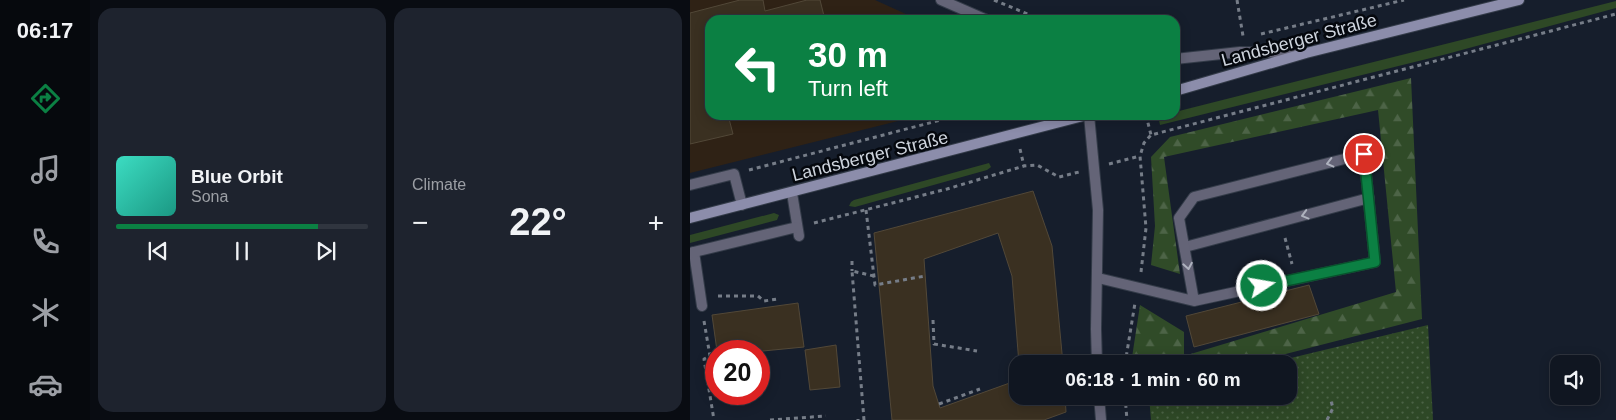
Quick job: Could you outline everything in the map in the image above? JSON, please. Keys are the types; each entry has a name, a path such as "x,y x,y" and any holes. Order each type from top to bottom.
{"main road":[{"name":"Landsberger Straße","path":"1180,91 1306,53 1520,0"},
{"name":"Landsberger Straße","path":"690,218 1069,120"}],"street":[{"path":"941,0 976,15"},
{"path":"1180,58 1240,52 1306,53"},
{"name":"Landsberger Straße","path":"1089,120 1098,210 1096,329 1097,355"},
{"path":"1098,278 1194,300 1375,262 1364,154 1194,197 1179,218 1194,300"},
{"path":"690,185 734,174 742,205"},
{"path":"701,302 692,252 798,231 792,193"},
{"path":"1185,246 1369,198"},
{"path":"1100,405 1101,420"}],"path":[{"path":"994,0 1030,15"},
{"path":"1237,0 1244,38"},
{"path":"1235,39 1404,0"},
{"path":"1126,355 1146,228 1140,156 1144,143 1151,135 1616,14"},
{"path":"734,174 941,120"},
{"path":"1147,120 1151,135"},
{"path":"798,231 1024,166"},
{"path":"866,210 875,285 881,286 925,276"},
{"path":"852,261 864,420"},
{"path":"852,271 874,276"},
{"path":"714,420 704,359 710,356 701,302 708,296 758,296 764,301 777,299"},
{"path":"933,320 934,344 977,351"},
{"path":"939,404 980,388"},
{"path":"1327,420 1333,408 1331,401"},
{"path":"1126,405 1127,420"},
{"path":"770,420 826,416"}],"shaded area":[{"path":"690,0 875,0 908,15 705,15 705,120 902,120 690,173"}],"green space":[{"path":"1616,1 1616,8 1447,54 1160,125 1159,120 1180,120 1180,111"},
{"path":"1411,78 1422,319 1282,355 1187,355 1396,292 1378,110 1164,157 1180,274 1151,265 1155,226 1151,157 1170,137"},
{"path":"989,163 991,167 987,170 855,207 849,206 854,200"},
{"path":"774,213 779,215 777,220 690,243 690,235"},
{"path":"1140,305 1184,332 1184,355 1132,355"},
{"path":"1428,325 1433,420 1151,420 1150,405 1297,405 1297,357"}],"building":[{"path":"740,0 763,0 765,11 807,0 820,0 824,15 705,15 705,120 729,120 733,134 690,144 690,13"},
{"path":"1033,191 1052,246 1062,355 1018,355 1012,276 998,233 924,259 933,386 940,408 1009,383 1009,405 1066,405 1066,412 1044,420 892,420 874,233"},
{"path":"1309,285 1319,314 1194,347 1186,316"},
{"path":"798,303 804,347 770,350 770,340 715,340 712,315"},
{"path":"836,345 840,387 810,390 805,350"}],"route":[{"path":"1262,286 1375,262 1364,154"}]}
